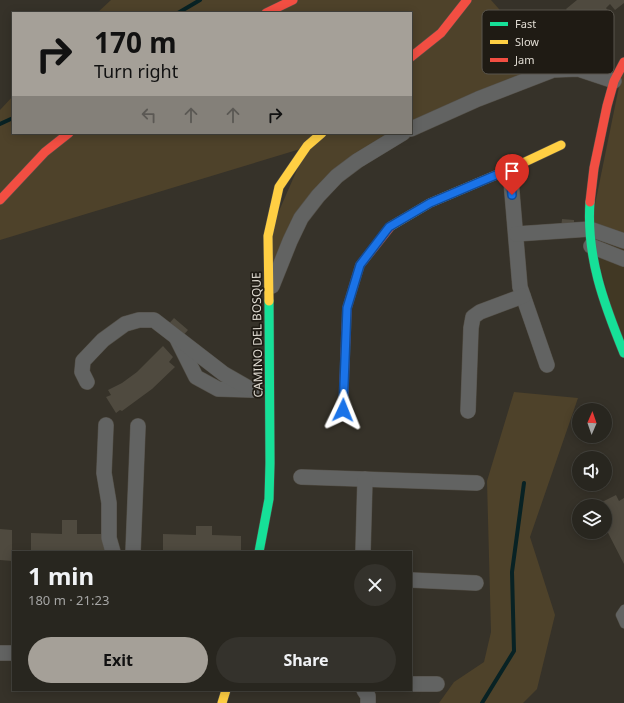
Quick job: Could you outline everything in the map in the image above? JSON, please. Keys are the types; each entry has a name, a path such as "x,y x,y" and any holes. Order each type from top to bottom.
{"street":[{"path":"268,12 293,0"},
{"path":"412,56 441,33 467,0"},
{"path":"624,62 614,81 592,175 589,197 591,246 597,278 611,322 624,353"},
{"path":"412,129 478,99 543,74"},
{"path":"593,74 614,81"},
{"path":"0,200 46,152 68,134"},
{"name":"CAMINO DEL BOSQUE","path":"259,551 269,499 268,236 279,187 307,146 321,134"},
{"path":"268,296 298,223 318,196 337,176 357,161 401,134"},
{"path":"343,410 347,308 360,265 389,227 430,203 510,169 561,145"},
{"path":"510,169 520,287 547,365"},
{"path":"516,234 590,229 624,241"},
{"path":"591,246 624,259"},
{"path":"468,411 471,328 473,317 480,312 523,296"},
{"path":"87,382 82,372 82,361 103,340 125,324 139,320 154,320 175,336 196,377 218,389 269,392"},
{"path":"106,425 104,473 109,503 109,538 113,551"},
{"path":"133,551 138,426"},
{"path":"301,477 477,482"},
{"path":"363,551 365,479"},
{"path":"412,580 476,583"},
{"path":"0,653 12,653"},
{"path":"412,684 437,684"},
{"path":"222,703 226,691"},
{"path":"365,691 368,696 368,703"}],"lane":[{"path":"624,609 620,615 624,624"}],"shaded area":[{"path":"111,0 491,0 500,10 482,10 482,74 543,74 412,129 412,12 98,12"},
{"path":"624,62 624,241 590,229"},
{"path":"12,97 12,134 402,134 318,196 268,297 268,236 307,147 0,240 0,110"},
{"path":"590,229 624,241 624,353"},
{"path":"514,392 578,398 576,403 572,403 572,415 530,537 555,615 537,689 523,703 439,703 454,682 484,662 491,632 487,481"}],"building":[{"path":"577,0 624,0 624,3 615,10 610,4 606,8 608,10 566,9"},
{"path":"562,219 574,220 574,229 561,230"},
{"path":"174,318 188,330 180,339 166,327"},
{"path":"163,346 173,357 169,362 175,367 152,389 122,411 120,410 116,413 106,397 111,395 108,390 122,383 137,372"},
{"path":"616,495 619,501 624,498 624,564 611,539 612,499 608,499"},
{"path":"62,520 77,520 77,534 105,534 105,551 31,551 31,533 62,534"},
{"path":"196,526 212,526 212,535 241,536 241,551 163,551 163,534 196,535"},
{"path":"0,529 12,530 12,561 0,560"}],"waterway":[{"path":"180,12 200,0"},
{"path":"0,124 12,118"},
{"path":"482,703 514,651 512,572 524,483"}],"traffic: fast":[{"path":"590,202 589,222 598,279 603,298 624,353"},
{"path":"259,551 269,499 269,301"}],"traffic: slow":[{"path":"269,301 268,236 279,187 307,146 321,134"},
{"path":"391,226 430,203 510,169 561,145"},
{"path":"222,703 226,691"}],"traffic: jam":[{"path":"268,12 293,0"},
{"path":"412,56 441,33 467,0"},
{"path":"590,202 594,168 607,106 614,81 624,62"},
{"path":"0,200 45,152 68,134"},
{"path":"343,410 347,308 360,265 391,226"}],"route":[{"path":"343,410 347,308 360,265 389,227 430,203 510,169 512,195"}]}
